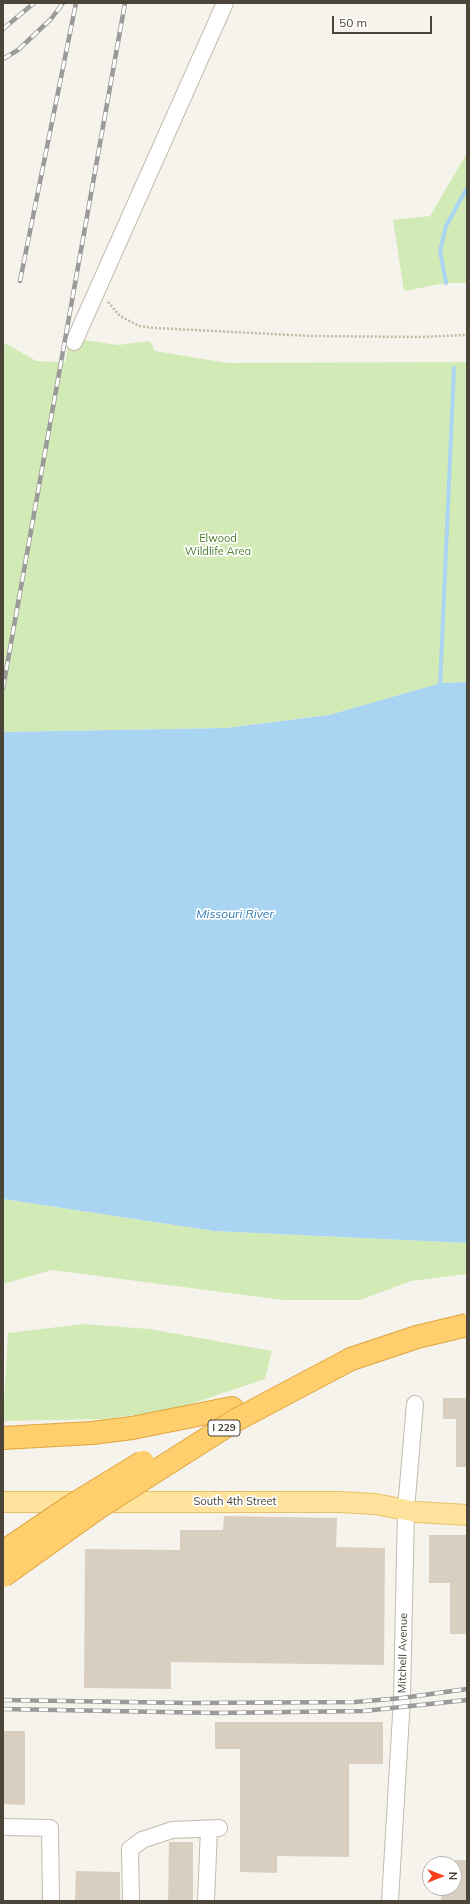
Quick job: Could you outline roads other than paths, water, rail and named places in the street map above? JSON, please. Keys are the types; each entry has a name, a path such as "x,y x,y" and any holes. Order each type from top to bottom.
{"highway":[{"name":"I 229","path":"3,1552 71,1506 232,1408 352,1358 418,1337 467,1326"},
{"name":"I 229","path":"3,1576 98,1508 236,1420 351,1359 417,1337 467,1326"},
{"path":"3,1438 92,1433 132,1428 232,1408"},
{"path":"3,1560 43,1547"}],"main road":[{"name":"South 4th Street","path":"3,1502 339,1502 375,1504 417,1512 467,1515"}],"street":[{"path":"74,342 225,3"},
{"name":"Mitchell Avenue","path":"390,1901 402,1698 406,1509 415,1404"},
{"path":"3,1827 50,1828 52,1901"},
{"path":"131,1901 130,1849 142,1840 172,1830 214,1828 206,1901"}],"water":[{"name":"Missouri River","path":"467,682 467,1243 214,1231 3,1199 3,732 226,728 329,715 441,683"}],"waterway":[{"path":"446,283 440,251 446,226 467,188"},
{"path":"440,687 454,368"}],"railway":[{"path":"3,29 34,3"},
{"path":"3,59 18,50 51,19 63,3"},
{"path":"20,281 76,3"},
{"path":"3,688 125,3"},
{"path":"3,1700 189,1703 355,1702 402,1698 467,1689"},
{"path":"3,1709 217,1713 364,1711 467,1700"}],"park label":[{"name":"Elwood Wildlife Area","path":"218,545"}]}
